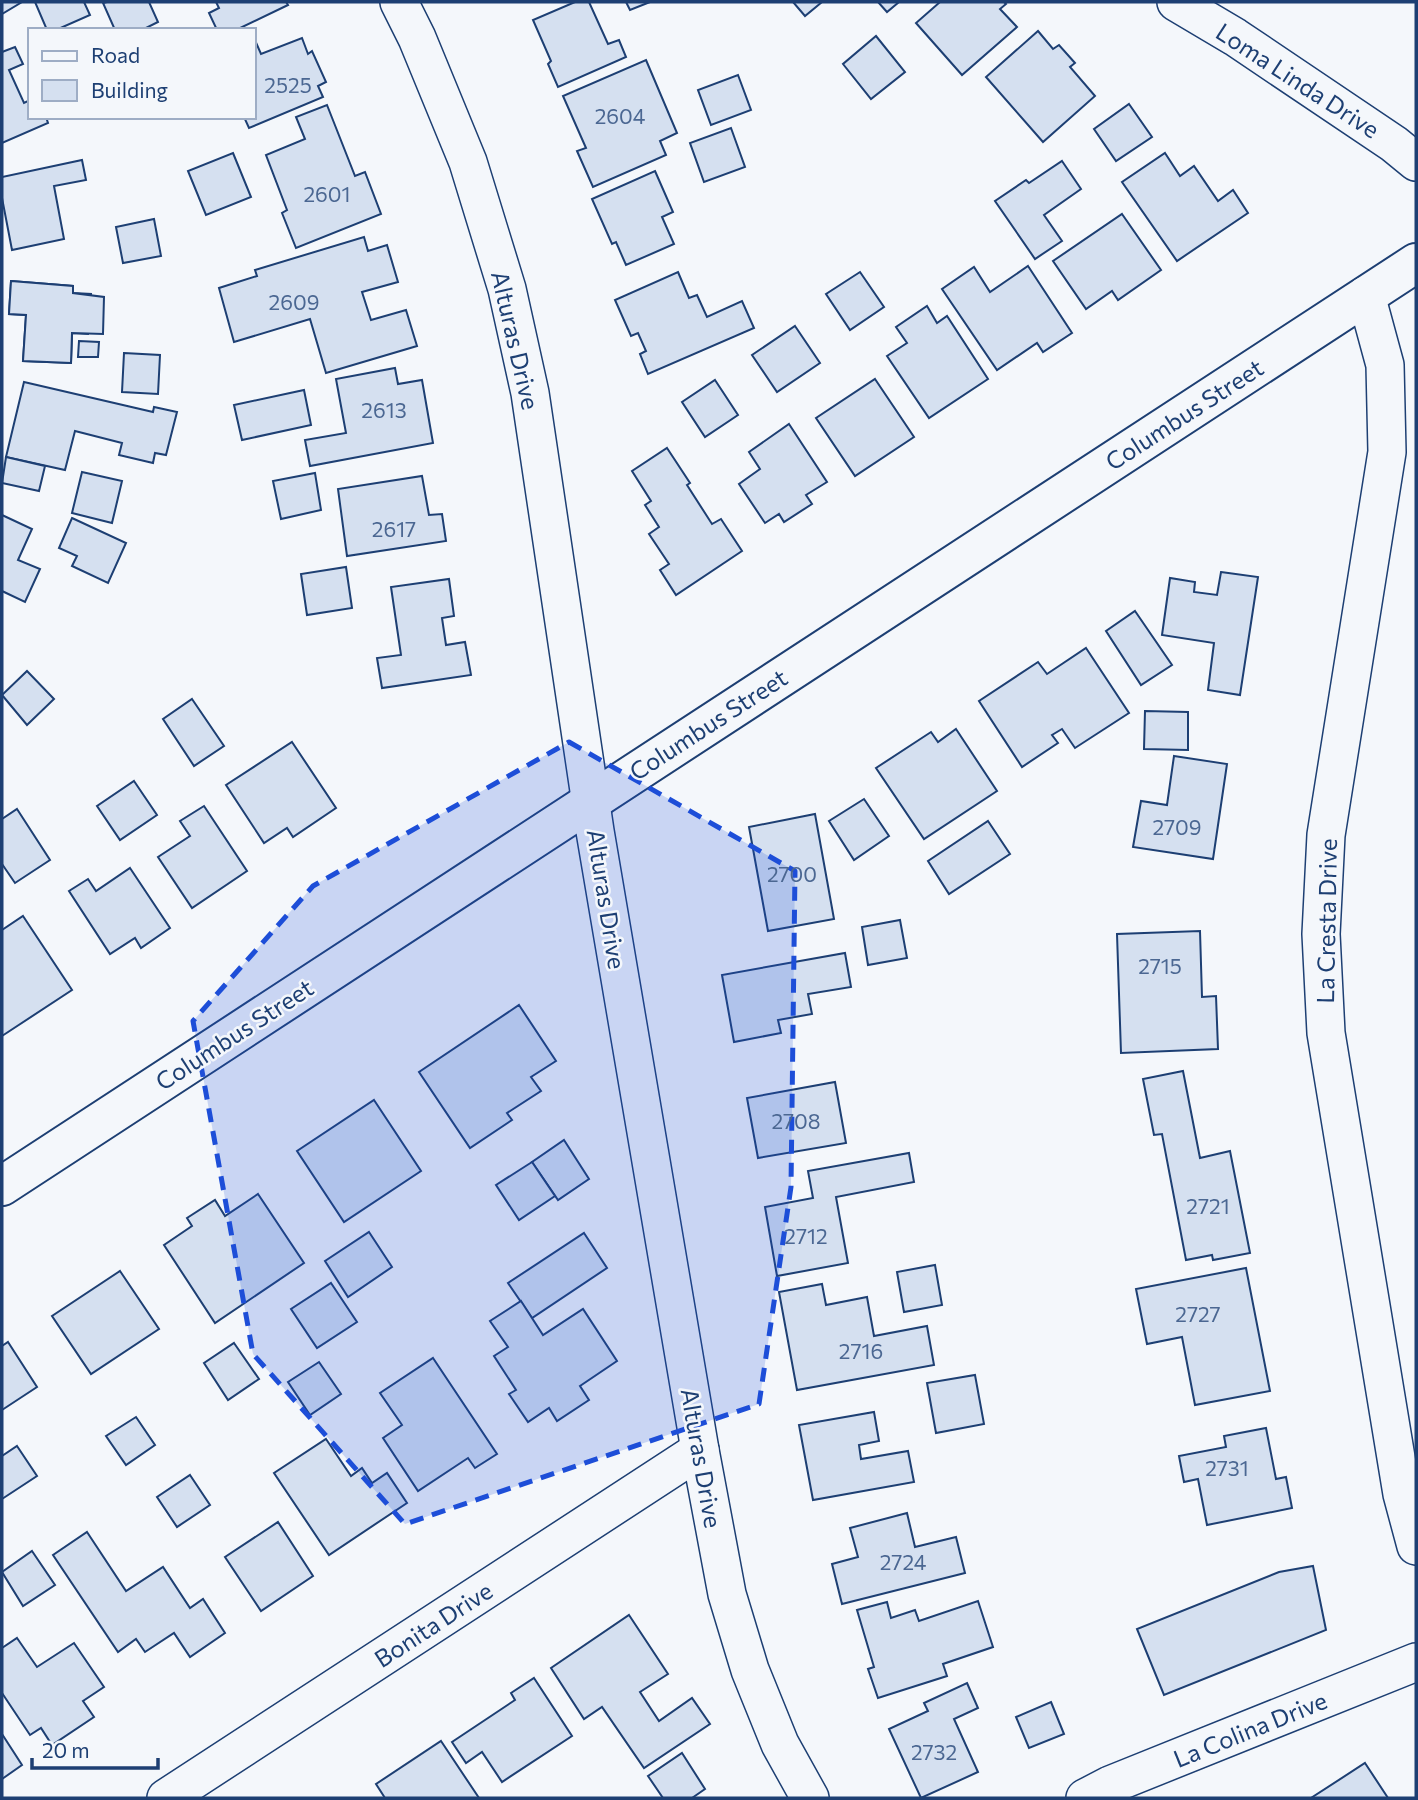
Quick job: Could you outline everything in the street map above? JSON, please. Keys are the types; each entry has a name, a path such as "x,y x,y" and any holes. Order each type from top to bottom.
{"main road":[{"name":"Columbus Street","path":"2,1186 1416,263"}],"street":[{"name":"Alturas Drive","path":"399,2 417,38 468,162 507,289 539,445 591,800 700,1450 727,1594 750,1670 780,1744 810,1798"},
{"name":"Loma Linda Drive","path":"1177,2 1236,37 1394,144 1416,162"},
{"name":"La Cresta Drive","path":"1366,295 1385,365 1387,452 1326,835 1321,934 1326,1033 1402,1494 1416,1546"},
{"name":"Bonita Drive","path":"166,1798 700,1450"},
{"name":"La Colina Drive","path":"1085,1798 1110,1785 1416,1662"}],"highlighted area":[{"path":"569,742 795,871 791,1187 759,1404 405,1524 253,1354 193,1021 313,886"}],"building":[{"path":"2,2 22,2 2,14"},
{"path":"35,2 84,2 90,15 61,28 46,28"},
{"path":"149,2 158,22 146,28 114,28 103,3"},
{"path":"216,2 286,2 288,5 240,28 216,28 209,13 219,8"},
{"path":"575,2 589,2 608,44 619,40 626,57 558,87 548,64 551,61 533,20"},
{"path":"626,2 650,2 630,10"},
{"path":"793,2 822,2 805,16"},
{"path":"878,2 899,2 887,12"},
{"path":"940,2 1004,2 1006,4 1000,9 1017,27 962,75 916,23"},
{"path":"1038,31 1053,49 1059,45 1075,63 1070,67 1095,96 1043,142 986,77"},
{"path":"876,36 905,72 871,99 843,64"},
{"path":"302,38 308,54 312,51 326,82 318,86 323,97 249,128 245,119 256,119 256,43 261,54"},
{"path":"15,47 23,64 9,70 24,103 28,101 28,119 47,119 48,123 2,143 2,52"},
{"path":"646,60 677,133 660,141 666,155 593,187 577,151 586,148 563,96"},
{"path":"738,75 751,110 711,125 698,90"},
{"path":"1129,104 1152,137 1116,161 1094,129"},
{"path":"327,105 355,176 365,172 381,214 296,248 282,213 287,210 266,155 305,139 296,117"},
{"path":"731,128 745,167 704,182 690,143"},
{"path":"233,153 251,197 206,215 188,171"},
{"path":"1165,153 1180,176 1194,166 1218,201 1233,190 1248,213 1177,261 1122,182"},
{"path":"82,160 86,180 54,186 64,239 12,250 2,198 2,177"},
{"path":"1062,161 1081,189 1044,215 1062,241 1035,259 995,201 1026,180 1029,183"},
{"path":"655,171 673,212 662,217 674,244 626,265 616,242 612,244 592,199"},
{"path":"1122,214 1161,270 1118,300 1112,291 1086,309 1053,261"},
{"path":"154,219 161,256 123,263 116,227"},
{"path":"364,237 368,251 387,245 398,282 362,292 371,320 406,310 417,346 326,373 310,319 234,342 219,288 257,276 255,270"},
{"path":"1028,266 1072,333 1043,352 1037,343 997,370 942,289 974,267 990,292"},
{"path":"678,272 689,298 697,295 707,317 742,301 754,328 648,374 640,354 646,351 638,333 631,336 615,300"},
{"path":"860,272 884,307 850,330 826,294"},
{"path":"11,281 73,286 73,293 91,294 88,334 72,333 71,363 23,361 26,315 9,314"},
{"path":"11,281 73,286 73,293 104,297 103,334 72,333 71,363 23,361 26,315 9,314"},
{"path":"927,306 937,323 947,316 988,379 929,418 887,356 907,343 896,327"},
{"path":"795,326 820,363 777,392 752,355"},
{"path":"79,341 99,342 98,357 78,357"},
{"path":"124,353 160,355 158,394 122,392"},
{"path":"395,368 398,384 422,380 433,443 310,466 305,440 346,433 336,379"},
{"path":"875,379 914,437 855,476 816,418"},
{"path":"715,380 738,415 705,437 682,402"},
{"path":"24,382 153,412 154,407 177,412 166,455 155,453 153,463 119,455 122,443 75,431 65,470 6,457"},
{"path":"304,390 311,425 242,440 234,405"},
{"path":"789,424 827,482 806,495 812,504 784,522 779,514 765,523 739,484 760,469 749,452"},
{"path":"667,448 712,524 721,519 742,551 676,595 660,570 669,564 649,534 659,527 645,505 651,501 632,471"},
{"path":"6,457 45,466 39,491 2,483"},
{"path":"82,472 122,481 112,523 72,513"},
{"path":"315,473 321,510 281,519 273,481"},
{"path":"422,476 429,515 442,514 446,541 347,556 338,489"},
{"path":"2,515 32,529 18,560 40,569 25,602 2,591"},
{"path":"72,518 126,543 108,583 72,566 77,556 59,548"},
{"path":"346,567 352,608 307,615 301,574"},
{"path":"1221,572 1258,577 1240,695 1208,690 1214,643 1162,635 1170,578 1195,582 1194,592 1217,595"},
{"path":"449,579 454,616 442,618 446,645 465,642 471,675 382,688 377,658 401,655 391,587"},
{"path":"1135,611 1172,665 1141,685 1106,631"},
{"path":"1086,648 1129,713 1075,748 1062,729 1052,735 1058,743 1022,767 979,701 1038,662 1047,674"},
{"path":"27,671 54,699 27,725 2,695"},
{"path":"192,699 224,746 194,766 163,719"},
{"path":"1145,711 1188,712 1188,750 1144,749"},
{"path":"956,729 997,791 924,839 876,768 931,732 938,742"},
{"path":"292,742 336,808 293,837 287,828 264,843 226,785"},
{"path":"1174,756 1227,764 1213,859 1133,847 1141,801 1167,805"},
{"path":"134,781 157,815 120,840 97,806"},
{"path":"864,799 889,836 854,860 829,821"},
{"path":"204,806 247,871 192,908 158,857 190,836 180,821"},
{"path":"17,809 50,860 15,883 2,864 2,819"},
{"path":"815,814 834,919 768,931 749,827"},
{"path":"988,821 1010,854 949,894 928,861"},
{"path":"130,868 170,928 141,948 135,938 110,954 69,891 88,879 96,891"},
{"path":"23,916 72,990 2,1036 2,930"},
{"path":"900,920 907,958 868,965 862,927"},
{"path":"1200,931 1202,997 1216,996 1218,1049 1121,1053 1117,934"},
{"path":"845,953 851,987 808,994 812,1014 778,1020 781,1033 734,1042 722,975"},
{"path":"519,1005 556,1061 531,1077 541,1091 507,1113 512,1120 470,1148 419,1072"},
{"path":"1183,1071 1200,1158 1230,1151 1250,1253 1213,1260 1212,1255 1186,1260 1162,1134 1154,1135 1143,1079"},
{"path":"835,1082 846,1143 758,1158 747,1098"},
{"path":"374,1100 421,1171 344,1222 297,1151"},
{"path":"564,1140 589,1179 558,1200 532,1162"},
{"path":"909,1153 914,1182 836,1197 848,1263 777,1276 765,1207 813,1198 808,1171"},
{"path":"532,1162 555,1196 519,1220 496,1185"},
{"path":"258,1194 304,1263 215,1323 164,1245 192,1226 187,1218 215,1200 225,1216"},
{"path":"369,1232 392,1267 348,1297 325,1261"},
{"path":"584,1233 607,1268 532,1318 508,1283"},
{"path":"935,1265 942,1305 904,1312 897,1272"},
{"path":"1246,1268 1270,1391 1195,1405 1182,1337 1147,1344 1136,1289"},
{"path":"120,1271 159,1329 91,1374 52,1316"},
{"path":"331,1283 357,1322 317,1348 291,1309"},
{"path":"822,1284 826,1305 867,1297 874,1336 927,1326 934,1365 797,1390 779,1292"},
{"path":"521,1301 543,1335 583,1309 617,1361 580,1386 589,1400 557,1421 549,1408 528,1422 509,1394 516,1390 494,1356 508,1347 490,1321"},
{"path":"8,1342 37,1387 2,1410 2,1346"},
{"path":"234,1343 259,1379 228,1400 204,1363"},
{"path":"433,1358 497,1454 475,1468 468,1458 418,1491 383,1438 402,1425 380,1393"},
{"path":"319,1362 341,1394 310,1415 288,1382"},
{"path":"975,1375 984,1424 936,1433 927,1383"},
{"path":"874,1412 879,1441 859,1445 861,1459 908,1451 914,1482 813,1500 799,1425"},
{"path":"136,1417 155,1445 126,1465 106,1436"},
{"path":"1266,1428 1276,1479 1286,1477 1292,1508 1207,1525 1198,1479 1184,1482 1179,1456 1226,1447 1224,1436"},
{"path":"326,1439 351,1476 362,1468 372,1483 387,1473 407,1503 329,1555 274,1473"},
{"path":"17,1446 37,1476 2,1499 2,1456"},
{"path":"190,1475 210,1505 177,1527 157,1497"},
{"path":"907,1513 915,1547 956,1537 965,1573 842,1604 832,1564 858,1557 850,1528"},
{"path":"278,1522 313,1576 261,1611 225,1557"},
{"path":"87,1532 126,1591 163,1567 190,1608 203,1599 225,1633 190,1657 174,1633 145,1652 136,1639 118,1652 53,1555"},
{"path":"32,1551 55,1585 23,1606 2,1572"},
{"path":"1313,1566 1326,1630 1164,1695 1137,1629 1279,1572"},
{"path":"978,1601 993,1647 943,1664 947,1676 878,1698 868,1669 874,1667 857,1610 887,1602 891,1618 915,1610 919,1621"},
{"path":"629,1615 668,1674 640,1692 659,1721 692,1698 710,1724 644,1768 602,1707 584,1719 551,1668"},
{"path":"17,1638 37,1667 74,1643 104,1687 83,1701 94,1717 52,1745 41,1728 30,1735 2,1693 2,1648"},
{"path":"534,1678 572,1736 502,1782 482,1752 466,1763 452,1742 515,1700 511,1693"},
{"path":"967,1683 978,1708 954,1719 978,1772 921,1798 889,1729 928,1711 924,1703"},
{"path":"1051,1702 1064,1734 1029,1748 1016,1717"},
{"path":"2,1734 22,1765 2,1779"},
{"path":"441,1741 479,1798 385,1798 376,1784"},
{"path":"682,1753 705,1789 692,1798 663,1798 648,1776"},
{"path":"1365,1763 1388,1798 1311,1798"}]}
